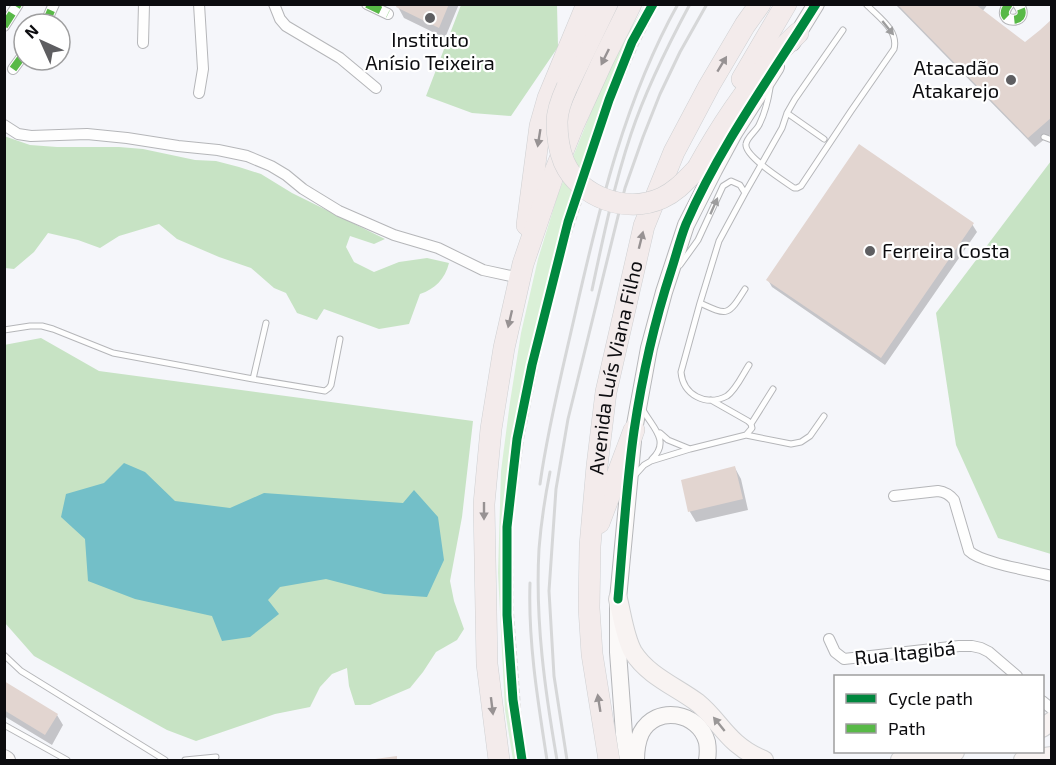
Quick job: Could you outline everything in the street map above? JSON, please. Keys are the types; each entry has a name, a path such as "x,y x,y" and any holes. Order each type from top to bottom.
{"highway":[{"path":"499,760 487,664 484,504 491,429 504,348 521,271 540,126 548,98 587,4"},
{"path":"607,4 561,102 557,120 559,147 574,178 590,192 606,200 623,204 645,203 661,199 677,190 702,160 758,77 798,33"},
{"path":"521,271 573,126 631,4"},
{"name":"Avenida Luís Viana Filho","path":"609,760 598,703 589,608 590,546 606,392 644,226 674,152 709,86 760,4"},
{"path":"702,160 715,130 786,4"},
{"path":"590,546 634,430"}],"main road":[{"name":"Avenida Luís Viana Filho","path":"628,760 618,652 618,599 634,430 649,348 686,225 734,133 816,4"},
{"path":"618,599 631,648 641,662 662,680 704,709 748,753 764,760"},
{"path":"636,760 637,743 647,724 667,714 678,715 696,724 707,741 707,760"},
{"path":"900,760 948,753"},
{"path":"1023,760 1042,758"}],"street":[{"path":"4,26 18,4"},
{"path":"140,4 152,4"},
{"path":"199,4 203,69 199,93"},
{"path":"274,4 280,19 286,26 340,58 376,88"},
{"path":"367,4 388,14"},
{"path":"1009,4 1005,9 1005,14 1008,19 1013,20 1022,14 1018,4"},
{"path":"143,43 144,5"},
{"path":"4,125 18,134 31,136 87,134 218,150 247,156 271,166 339,211 394,235 438,248 483,270 521,271"},
{"path":"894,496 938,491 950,495 954,500 969,551 974,555 1052,576"},
{"name":"Rua Itagibá","path":"829,639 835,652 844,660 972,646 989,652 1016,675"}],"lane":[{"path":"773,72 766,109 746,146 749,154 762,165 797,188 801,186 890,57 896,44 894,35 866,4"},
{"path":"749,365 728,395 711,400 693,395 682,381 681,372 719,241 782,128 787,113 799,92 843,30"},
{"path":"787,113 824,139"},
{"path":"1044,137 1052,140"},
{"path":"664,292 698,240 723,186 731,181 735,182 745,193"},
{"path":"700,303 719,311 727,311 736,303 745,289"},
{"path":"252,380 266,323"},
{"path":"4,330 42,326 112,353 252,380 325,391 331,385 340,339"},
{"path":"746,435 774,389"},
{"path":"711,400 751,424"},
{"path":"639,401 657,430 668,440 690,449"},
{"path":"651,461 746,435 791,444 801,442 810,436 824,416"},
{"path":"628,485 638,472 657,455 660,441 657,430"},
{"path":"4,655 21,671 165,760"},
{"path":"4,725 67,760"},
{"path":"185,760 216,757"}],"path":[{"path":"587,173 609,100 632,42 653,4"},
{"path":"587,173 612,105 659,4"},
{"path":"522,760 513,700 507,615 507,527 517,439 532,364 568,222 580,194"},
{"path":"527,760 522,731 513,609 512,528 523,441 538,364 580,194"}],"green space":[{"path":"461,5 557,5 558,47 511,116 472,113 426,96"},
{"path":"645,5 650,5 607,95 575,190 535,336 517,420 509,476 503,583 508,690 517,760 513,760 505,710 498,573 501,471 521,333 538,259 558,194 601,87"},
{"path":"4,136 30,145 143,149 239,167 261,174 292,193 385,239 374,244 350,236 346,247 354,262 374,272 399,262 427,258 449,263 439,283 420,294 409,324 379,329 324,309 317,320 297,313 286,293 274,288 251,268 177,239 159,224 119,236 100,248 48,233 34,252 14,269 5,268"},
{"path":"1051,161 1051,554 998,538 956,445 936,313"},
{"path":"41,338 99,371 473,421 462,517 450,581 464,629 457,640 436,652 410,688 370,705 355,705 349,686 347,668 332,674 320,687 310,707 275,714 196,741 167,730 34,656 5,623 4,345"}],"water":[{"path":"124,463 145,472 175,501 230,508 264,493 403,503 414,490 438,517 444,560 427,597 384,594 326,579 280,587 268,600 279,614 250,637 222,641 212,616 135,599 88,581 85,539 61,517 66,494 104,483"}],"building":[{"name":"Instituto Anísio Teixeira","path":"397,4 449,4 439,28 396,7"},
{"name":"Atacadão Atakarejo","path":"897,4 975,4 1025,42 1052,19 1052,117 1028,138"},
{"name":"Ferreira Costa","path":"859,144 974,223 881,358 766,280"},
{"path":"735,466 743,499 688,512 681,480"},
{"path":"4,681 58,714 45,735 4,710"},
{"path":"397,756 397,760 375,760 375,759"}],"railway":[{"path":"540,484 556,397 585,271 616,153 643,77 678,4"},
{"path":"592,290 614,192 631,134 643,101 690,4"},
{"path":"567,760 554,676 549,591 556,489 568,419 625,188 660,94 707,4"},
{"path":"550,472 540,539 538,602 545,682 557,760"},
{"path":"530,583 532,650 547,760"}],"marked path":[{"path":"4,26 18,4"},
{"path":"50,12 54,4"},
{"path":"367,4 388,14"},
{"path":"1009,4 1005,16 1013,20 1021,16 1022,11 1018,4"}],"cycle path":[{"path":"522,760 513,700 507,615 507,527 517,439 532,365 568,222 609,100 632,42 653,4"},
{"path":"618,599 637,411 654,330 682,236 700,195 730,139 816,4"}],"place":[{"name":"Instituto Anísio Teixeira","path":"430,18"},
{"name":"Atacadão Atakarejo","path":"1011,80"},
{"name":"Ferreira Costa","path":"870,251"}]}
